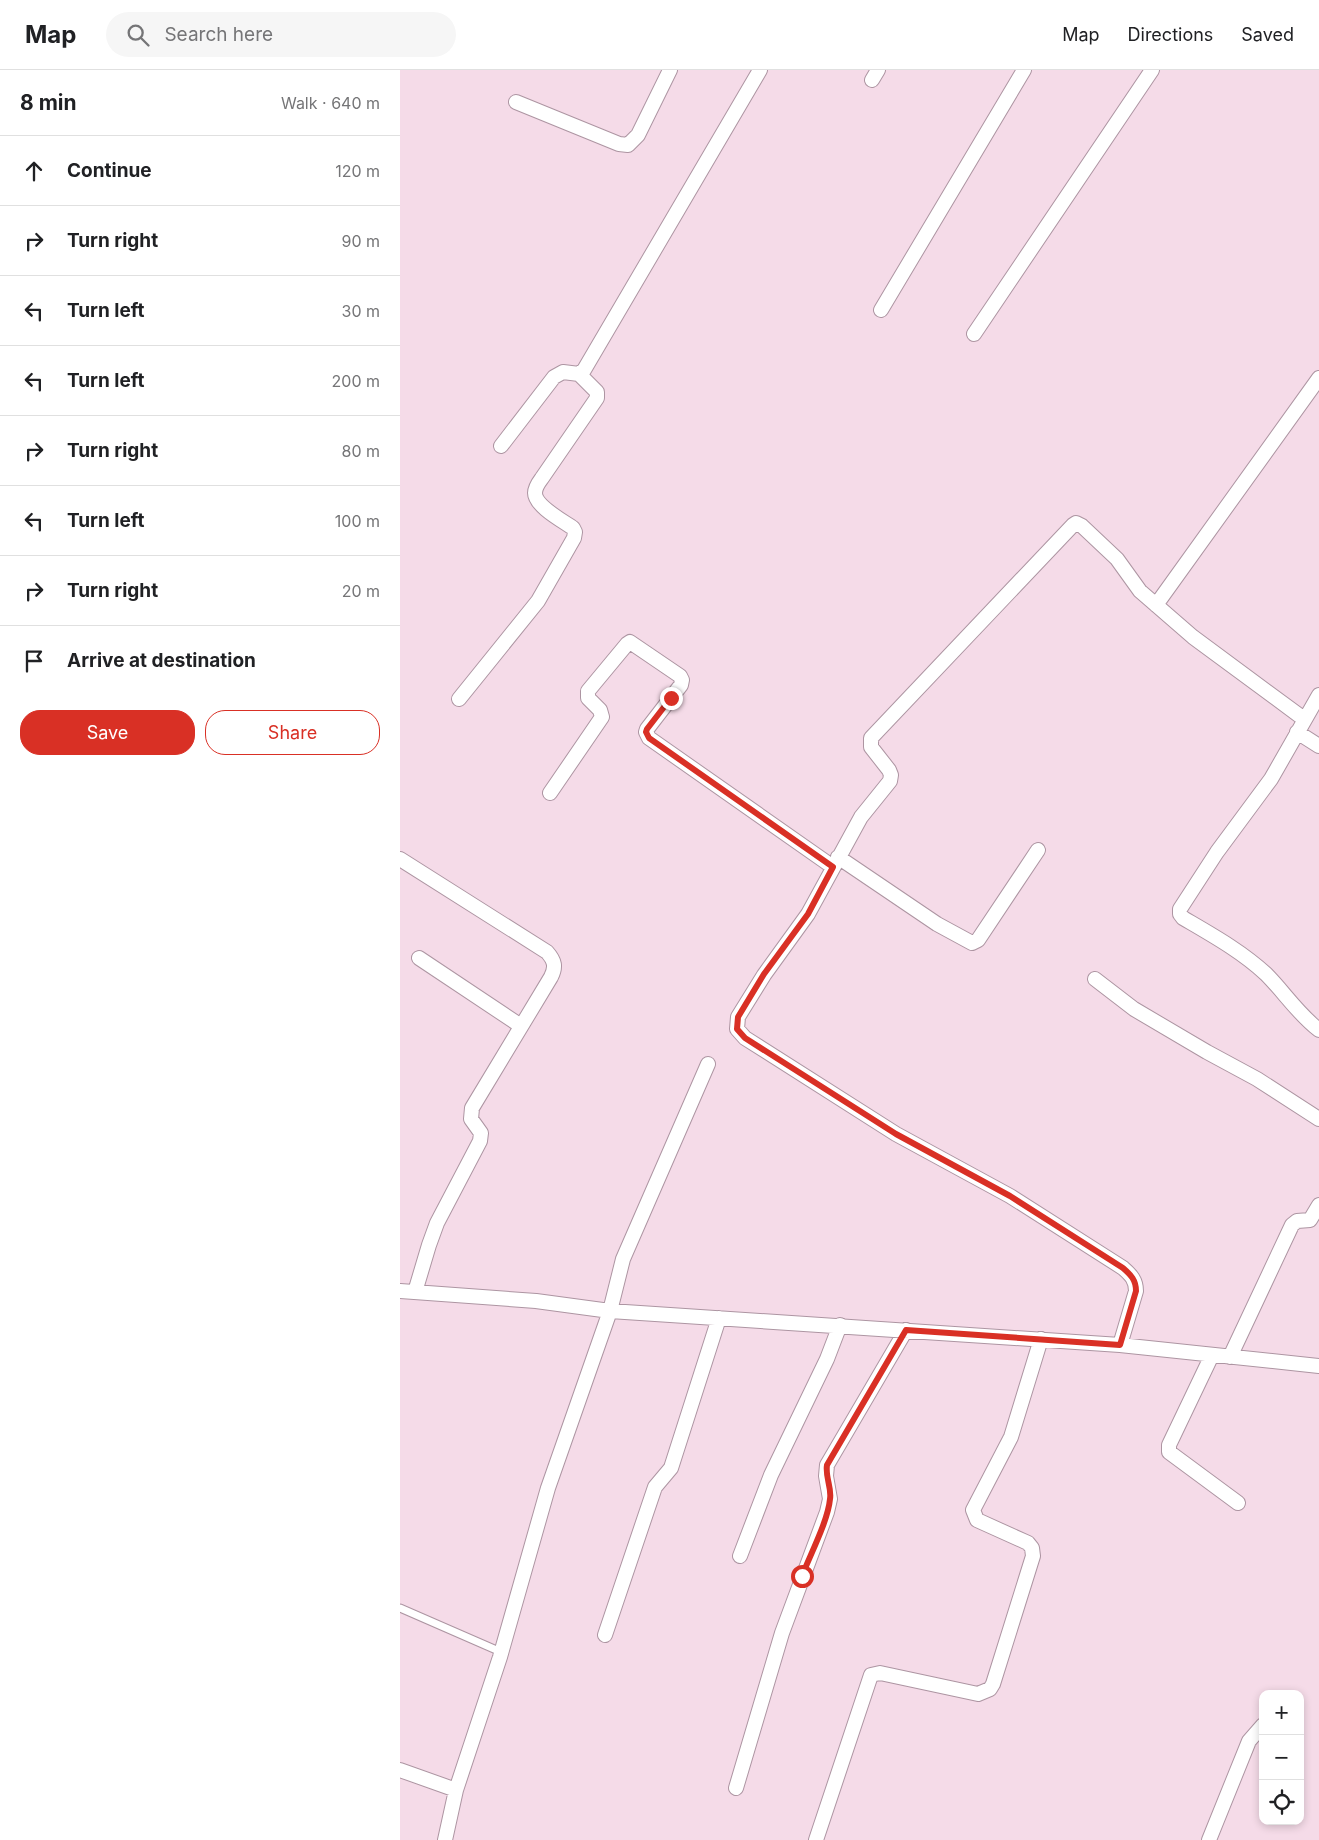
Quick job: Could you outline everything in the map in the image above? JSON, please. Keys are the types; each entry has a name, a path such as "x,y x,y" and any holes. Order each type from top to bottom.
{"street":[{"path":"516,102 619,144 628,145 638,134 670,70"},
{"path":"578,374 584,370 760,70"},
{"path":"881,310 1024,70"},
{"path":"974,334 1152,70"},
{"path":"460,699 538,601 574,538 576,532 573,528 540,504 535,494 542,478 597,398 597,392 578,374 563,372 554,377 501,446"},
{"path":"1156,605 1319,378"},
{"path":"1120,1345 1136,1291 1136,1284 1132,1275 1010,1196 896,1134 745,1038 737,1029 738,1017 764,974 808,914 861,817 891,778 889,770 871,747 871,738 1070,528 1076,524 1082,526 1117,558 1135,585 1193,637 1304,719"},
{"path":"550,793 602,717 600,710 588,698 588,691 630,642 680,676 682,680 681,685 647,729 646,732 649,738 836,862 937,924 972,943 978,940 1038,850"},
{"path":"1319,694 1271,779 1200,876 1182,904 1180,914 1183,918 1234,948 1248,959 1267,975 1302,1015 1319,1030"},
{"path":"1297,732 1319,746"},
{"path":"400,859 547,952 553,958 554,971 472,1108 470,1119 481,1133 480,1141 428,1245 414,1292"},
{"path":"419,958 521,1026"},
{"path":"1095,979 1134,1009 1264,1083 1319,1118"},
{"path":"445,1840 456,1790 501,1652 548,1488 610,1311 628,1247 645,1212 708,1064"},
{"path":"1230,1357 1292,1225 1297,1221 1310,1220 1319,1205"},
{"path":"400,1291 536,1301 610,1311 1120,1345 1319,1366"},
{"path":"605,1635 655,1487 671,1468 719,1318"},
{"path":"740,1556 771,1475 827,1359 840,1325"},
{"path":"736,1788 782,1633 827,1512 830,1499 826,1476 827,1465 906,1330"},
{"path":"816,1840 871,1674 880,1673 978,1694 990,1689 993,1684 1033,1556 1032,1548 1028,1543 977,1520 973,1510 1011,1437 1042,1339"},
{"path":"1212,1355 1169,1445 1169,1452 1238,1503"},
{"path":"1209,1840 1249,1741 1259,1729"},
{"path":"400,1770 456,1790"}],"lane":[{"path":"400,1608 501,1652"}],"route":[{"path":"671,698 647,729 646,732 649,738 833,867 808,914 764,974 738,1017 737,1029 740,1033 896,1134 1010,1196 1123,1268 1132,1275 1136,1284 1136,1291 1120,1345 906,1330 827,1465 826,1476 830,1490 830,1499 827,1512 802,1576"}]}
